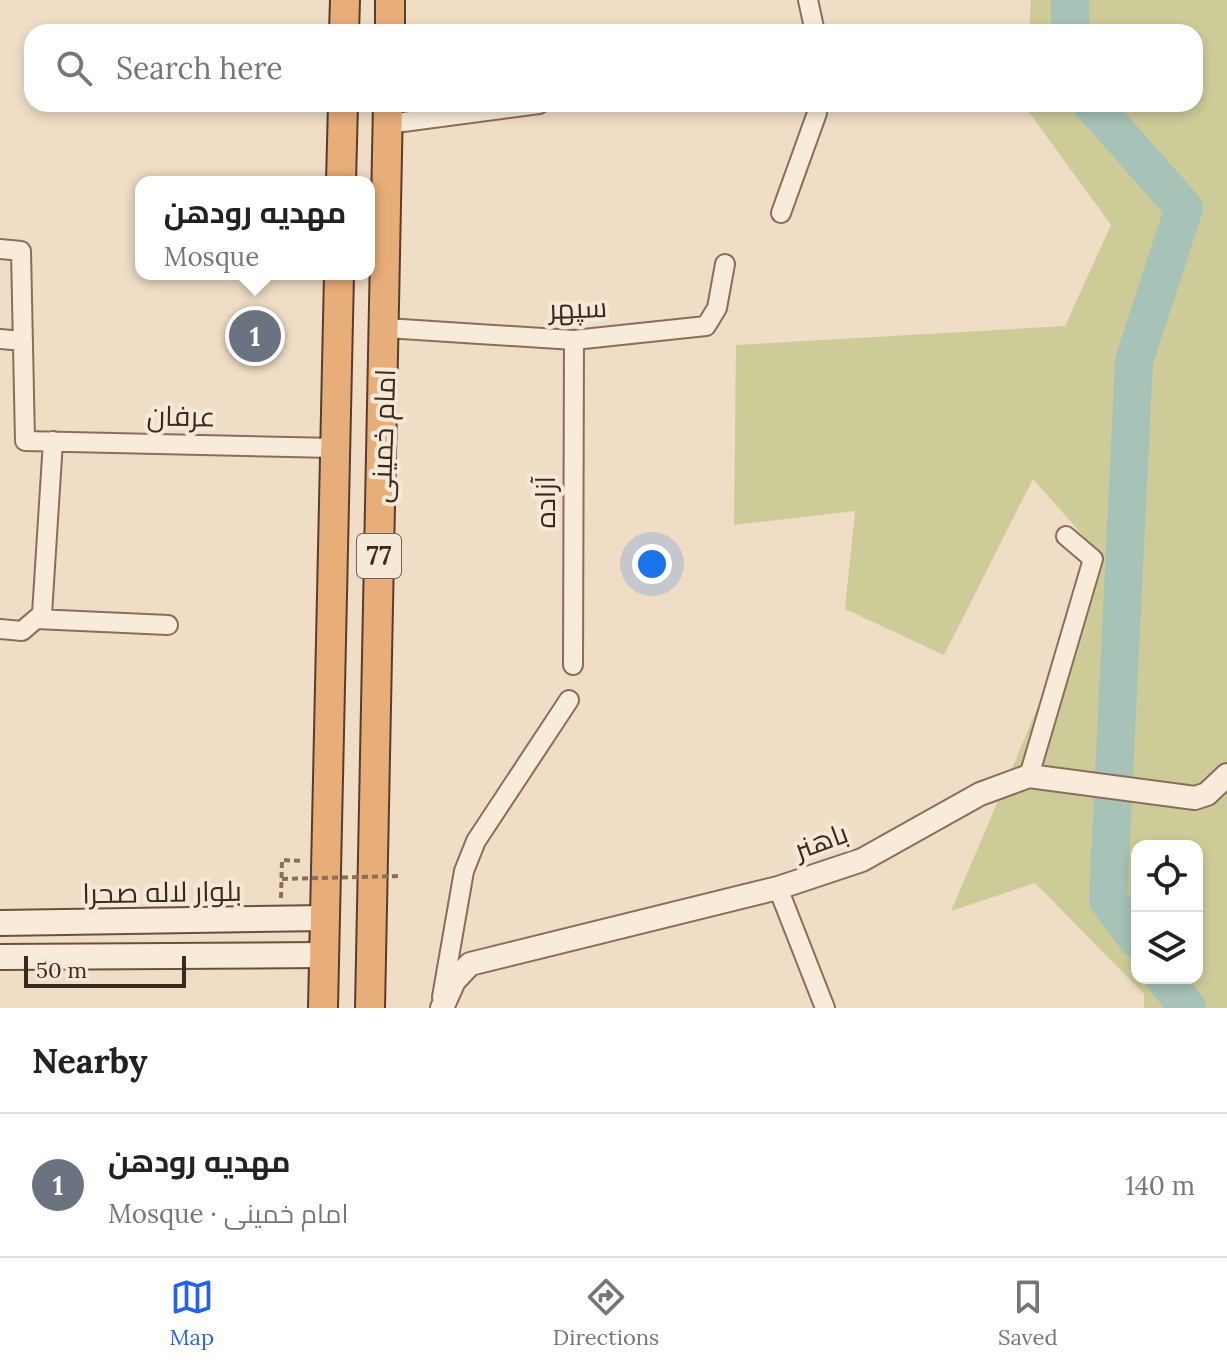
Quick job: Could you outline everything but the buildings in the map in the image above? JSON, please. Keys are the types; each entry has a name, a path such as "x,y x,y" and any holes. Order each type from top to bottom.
{"highway":[{"path":"344,24 345,0"},
{"path":"390,0 390,24"},
{"path":"341,176 343,112"},
{"name":"امام خمینی","path":"370,1008 388,114"},
{"name":"امام خمینی","path":"323,1008 339,280"},
{"path":"332,579 379,580"}],"main road":[{"name":"بلوار لاله صحرا","path":"0,923 325,918"},
{"path":"262,921 262,953"},
{"path":"0,957 324,955"}],"street":[{"path":"808,0 813,24"},
{"path":"388,114 418,112"},
{"path":"781,213 817,112"},
{"path":"0,249 21,251 23,341 0,339"},
{"name":"سپهر","path":"386,328 574,340 706,326 717,308 725,264"},
{"name":"آزاده","path":"573,665 574,340"},
{"name":"عرفان","path":"23,341 25,441 335,448"},
{"path":"0,629 22,631 42,614 48,562 53,441"},
{"path":"1029,776 1093,559 1066,536"},
{"path":"36,619 168,625"},
{"path":"441,1008 464,871 472,851 569,700"},
{"name":"باهنر","path":"441,1008 454,981 470,964 778,888 862,860 980,794 1029,776 1195,798 1207,794 1227,775"},
{"path":"778,888 825,1008"}],"path":[{"path":"281,902 282,860"},
{"path":"282,879 398,876"}],"shaded area":[{"path":"1031,0 1227,0 1227,1008 1144,1008 1144,994 1134,984 1203,984 1203,840 1131,840 1131,981 1035,883 951,911 1102,557 1033,479 944,655 845,609 855,511 734,525 736,345 1065,326 1111,225 1029,112 1203,112 1203,24 1030,24"}],"waterway":[{"path":"1070,0 1070,24"},
{"path":"1099,112 1184,208 1134,361 1108,900 1131,931"},
{"path":"1169,984 1187,1008"}],"place":[{"name":"مهدیه رودهن","path":"255,336"}]}
